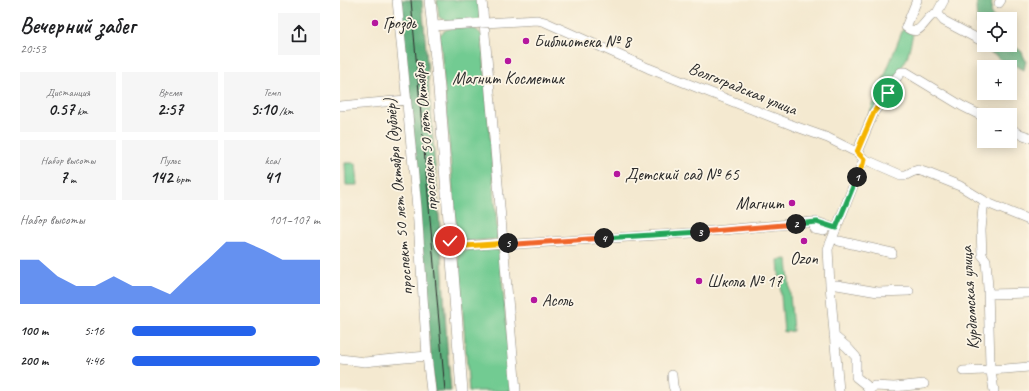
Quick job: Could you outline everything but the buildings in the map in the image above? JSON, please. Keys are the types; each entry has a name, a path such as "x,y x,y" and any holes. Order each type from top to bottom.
{"main road":[{"name":"проспект 50 лет Октября","path":"430,0 462,391"}],"street":[{"name":"проспект 50 лет Октября (дублёр)","path":"397,0 417,208 427,356 431,391"},
{"path":"482,0 516,391"},
{"path":"917,0 906,27 914,31 918,30 931,16 937,13 944,0"},
{"path":"937,13 944,21 977,38"},
{"name":"Волгоградская улица","path":"433,26 537,20 545,22 655,70 828,138 857,152 864,159 901,176 918,170 930,174 960,186 985,202 1029,220"},
{"path":"857,152 874,112 901,72 906,72 977,114"},
{"path":"340,106 406,100"},
{"path":"1017,133 1029,136"},
{"path":"838,391 828,250 864,159"},
{"name":"Курдюмская улица","path":"985,202 981,230 982,255 986,260 990,365 994,391"},
{"path":"451,247 692,233 811,222 817,222 836,228"},
{"path":"814,229 824,231"},
{"path":"839,241 892,253"},
{"path":"830,286 837,285 878,292 909,291"},
{"path":"988,294 1029,293"},
{"path":"834,336 847,346 856,357 856,377 866,385 868,390 874,386 894,387 924,384"},
{"path":"340,359 365,362 427,356"},
{"path":"963,371 1029,367"},
{"path":"672,375 675,391"}],"green space":[{"path":"400,0 422,0 451,391 434,391"},
{"path":"437,0 479,0 481,17 478,20 447,22 439,17"},
{"path":"977,0 992,0 991,12 977,12 977,25 976,8"},
{"path":"451,28 473,28 482,35 498,239 458,242 440,35"},
{"path":"903,29 913,34 907,58 858,143"},
{"path":"1017,48 1022,52 1026,61 1024,70 1017,66 1017,60 1001,60 988,52 1017,52"},
{"path":"345,163 356,163 358,185 346,185"},
{"path":"494,247 499,251 513,391 469,391 458,253 460,251"},
{"path":"787,259 793,331 784,332 778,260"}],"tram line":[{"path":"411,0 445,391"}],"place":[{"name":"Гроздь","path":"375,23"},
{"name":"Библиотека № 8","path":"526,41"},
{"name":"Магнит Косметик","path":"508,61"},
{"name":"Детский сад № 65","path":"617,174"},
{"name":"Магнит","path":"792,203"},
{"name":"Ozon","path":"804,241"},
{"name":"Школа № 17","path":"699,281"},
{"name":"Асоль","path":"534,300"}],"route":[{"path":"450,241 451,247 503,243 517,244 692,233 811,222 817,222 836,228 858,172 863,164 864,159 857,152 874,112 888,93"}]}
